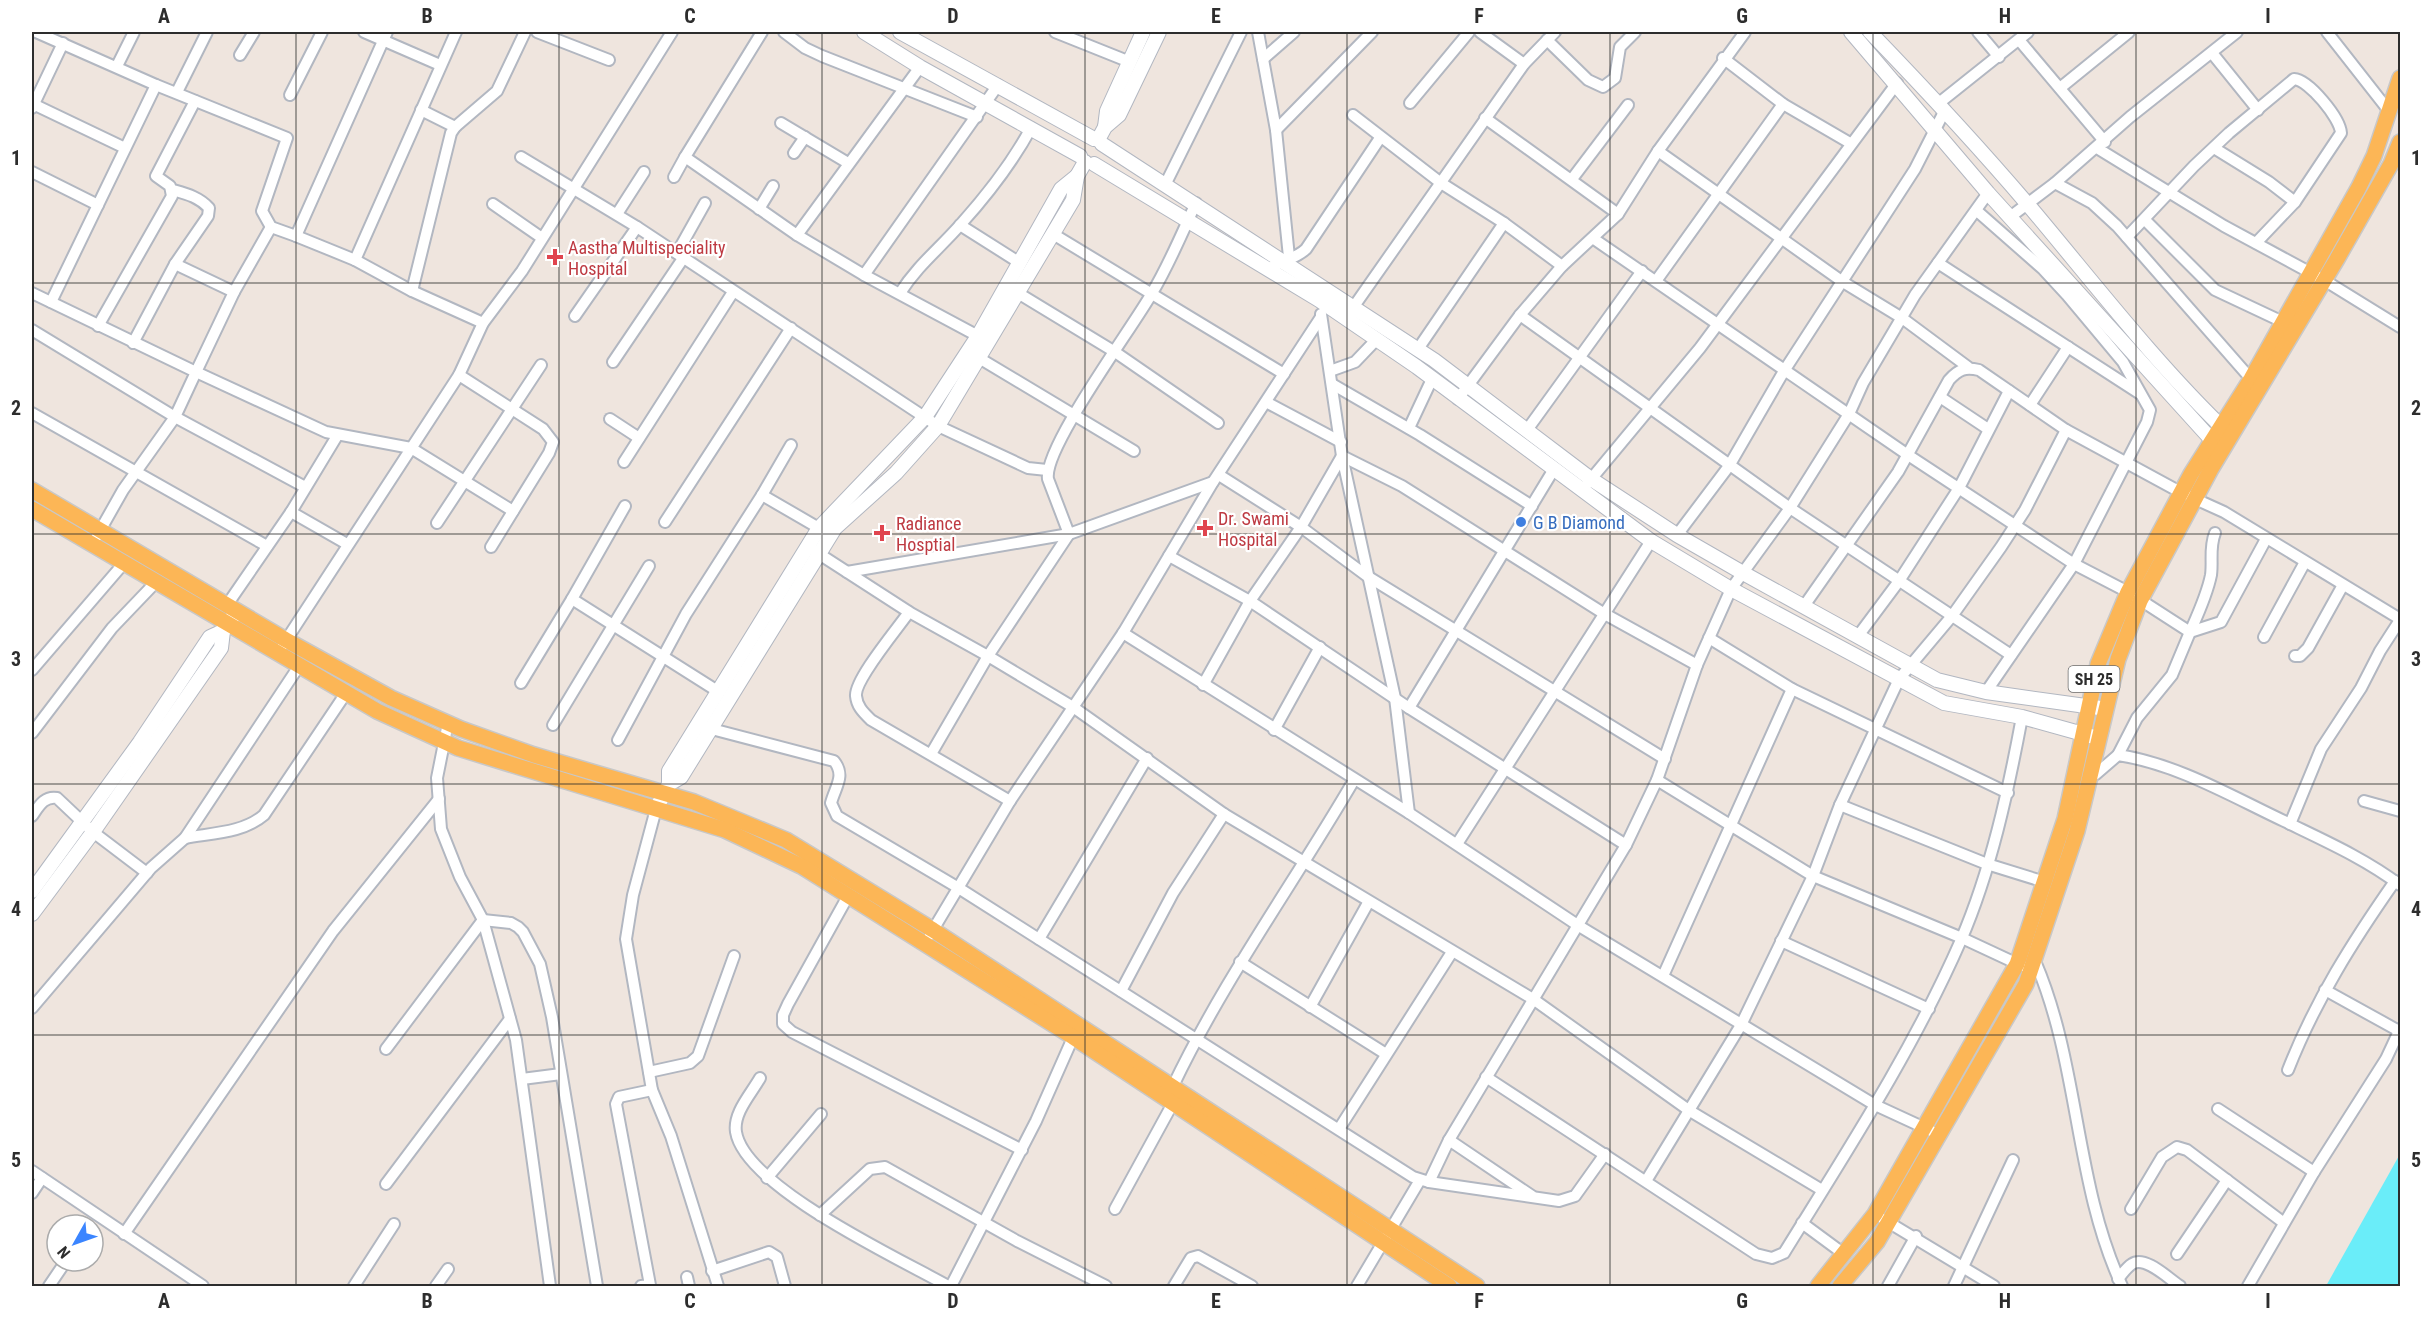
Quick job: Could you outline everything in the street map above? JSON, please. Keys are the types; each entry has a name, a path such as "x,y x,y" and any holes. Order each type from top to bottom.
{"main road":[{"name":"SH 25","path":"1818,1287 1875,1214 1925,1128 2028,965 2045,882 2065,819 2098,664 2226,431 2251,379 2364,177 2374,156 2400,78"},
{"path":"2226,431 2324,280 2391,164 2400,142"},
{"path":"32,490 100,530 229,618"},
{"path":"32,509 156,582 282,647 391,698 532,763 656,809 725,830 801,866 925,945 1173,1086 1386,1235 1441,1284"},
{"path":"1840,1287 1877,1242 1940,1135 2028,965 2077,831 2134,596"},
{"path":"282,647 299,666 377,711 451,745 532,763 667,788 786,840 933,930 1173,1103 1386,1235 1477,1287"}],"street":[{"path":"36,32 287,138 280,165 262,205 264,219 272,227 355,260 412,291 483,323"},
{"path":"117,66 134,32"},
{"path":"177,92 207,32"},
{"path":"240,55 254,32"},
{"path":"290,96 322,32"},
{"path":"364,32 386,36 440,64"},
{"path":"355,260 456,32"},
{"path":"412,291 429,230 448,141 455,127 497,91 525,32"},
{"path":"537,32 609,60"},
{"path":"282,647 459,375 483,323 522,271 672,32"},
{"path":"674,177 762,32"},
{"path":"784,32 805,48 822,56 977,117"},
{"path":"864,32 920,67 1031,128 1270,268 1319,300 1350,313 1418,349 1527,430 1651,541 1731,589 1944,703 2022,717 2099,739"},
{"path":"900,32 1098,141 1286,259 1318,284 1376,340 1554,469 1587,484 1743,573 1949,685 2105,709"},
{"path":"1055,32 1130,62"},
{"path":"1106,127 1107,111 1143,32"},
{"path":"1086,161 1082,144 1098,141 1106,127 1119,115 1159,32"},
{"path":"1166,183 1240,32"},
{"path":"1258,32 1276,130 1286,259"},
{"path":"1263,59 1294,32"},
{"path":"1276,130 1372,32"},
{"path":"1410,103 1469,32"},
{"path":"1480,32 1524,64"},
{"path":"1350,313 1524,64 1551,36 1588,80 1603,87 1615,78 1620,47 1635,32"},
{"path":"1458,399 1520,315 1562,266 1594,239 1618,214 1658,151 1744,32"},
{"path":"1851,32 1897,83 1988,193 2217,446"},
{"path":"1870,32 1942,107 2142,341 2226,431"},
{"path":"1978,32 1999,57"},
{"path":"1677,535 1729,466 1784,371 1915,169 1935,129 1942,107 2028,32"},
{"path":"2060,88 2129,32"},
{"path":"2010,217 2101,145 2176,79 2237,32"},
{"path":"2327,32 2389,111"},
{"path":"296,236 386,36"},
{"path":"2019,40 2060,88 2101,145 2171,194 2324,280 2400,327"},
{"path":"63,43 32,106 125,148"},
{"path":"2211,53 2258,110"},
{"path":"1723,58 1784,104 1850,143"},
{"path":"796,236 920,67"},
{"path":"2127,237 2146,221 2194,166 2294,79 2300,79 2308,84 2341,126 2341,133 2337,143 2295,202 2256,243"},
{"path":"1587,484 1717,325 1850,143 1897,83"},
{"path":"51,302 156,84"},
{"path":"864,275 998,86"},
{"path":"133,343 175,264 208,216 209,208 196,197 173,190 156,176 195,101"},
{"path":"1656,280 1784,104"},
{"path":"1572,179 1628,105"},
{"path":"420,110 455,127"},
{"path":"1353,116 1441,183 1504,223 1562,266"},
{"path":"1485,118 1618,214"},
{"path":"781,123 848,163"},
{"path":"900,293 924,260 960,225 1008,168 1031,128"},
{"path":"794,153 805,137"},
{"path":"1270,268 1286,259 1300,255 1306,249 1380,138"},
{"path":"704,727 825,532 925,417 978,336 1062,189 1077,176 1086,161 1104,156 1098,141"},
{"path":"2214,148 2269,182 2295,202"},
{"path":"1658,151 1843,282 1902,318 1968,367 1979,370 2066,430 2189,496 2224,512 2400,619 2361,688 2321,749 2290,824"},
{"path":"521,157 617,214 938,426 1028,468 1047,470"},
{"path":"685,157 796,236 978,336"},
{"path":"32,172 98,205"},
{"path":"617,214 644,172"},
{"path":"825,532 845,517 917,452 938,426 1076,195 1077,176"},
{"path":"2055,183 2092,203 2127,237 2251,379"},
{"path":"759,209 773,186"},
{"path":"98,326 172,196 173,190"},
{"path":"1357,1287 1386,1235 1425,1181 1626,845 1657,780 1697,665 1731,589 1790,508 1849,414 1863,383 1902,318 1988,193"},
{"path":"614,362 680,255 705,203"},
{"path":"1069,534 1047,470 1075,415 1153,293 1196,203"},
{"path":"492,204 542,238"},
{"path":"1977,211 2043,269 2067,295 2123,362 2150,410 2150,416 2093,523 2074,564 1986,692"},
{"path":"2146,221 2216,290 2283,322"},
{"path":"1418,349 1504,223"},
{"path":"960,225 1020,263"},
{"path":"92,544 136,473 175,417 234,292 272,227"},
{"path":"575,316 637,227"},
{"path":"1053,234 1284,374"},
{"path":"1594,239 1908,455 2074,564 2134,596 2190,632"},
{"path":"1938,263 2139,393"},
{"path":"175,264 234,292"},
{"path":"1527,430 1642,272"},
{"path":"1318,284 1342,456 1395,698 1409,813"},
{"path":"32,292 133,343 337,436 411,448 465,479 513,511"},
{"path":"624,462 733,292"},
{"path":"1018,293 1115,352 1218,423"},
{"path":"1520,315 1729,466 2011,655"},
{"path":"925,945 957,887 1010,801 1123,633 1216,478 1321,317"},
{"path":"665,522 791,328"},
{"path":"32,330 175,417 305,487"},
{"path":"1330,371 1355,362 1376,340"},
{"path":"2030,405 2068,347"},
{"path":"979,358 1134,451"},
{"path":"437,522 541,365"},
{"path":"1804,606 1908,455 1940,397 1958,370 1968,367"},
{"path":"459,375 543,429 553,442 491,547"},
{"path":"1409,428 1432,379"},
{"path":"1332,384 1409,428 1532,506"},
{"path":"1858,636 1899,581 1959,488 2009,391"},
{"path":"1940,397 1988,429"},
{"path":"1266,402 1341,442"},
{"path":"32,413 267,546"},
{"path":"610,418 639,438"},
{"path":"1646,1181 1741,1025 1813,876 1840,805 1899,679 1952,616 2016,524 2066,430"},
{"path":"32,914 88,827 221,648 229,618 267,546 291,512 337,436"},
{"path":"618,740 686,614 791,445"},
{"path":"1203,685 1250,601 1301,527 1342,456"},
{"path":"1342,456 1402,486 1603,613 1697,665"},
{"path":"1409,708 1503,549 1554,469"},
{"path":"1216,478 1301,527 1367,576 1665,759"},
{"path":"847,572 1069,534 1216,478"},
{"path":"762,495 825,532"},
{"path":"521,683 625,506"},
{"path":"291,512 347,544"},
{"path":"2075,774 2091,777 2118,756 2137,718 2172,675 2208,585 2211,567 2210,548 2215,533"},
{"path":"932,754 988,656 1069,534"},
{"path":"2190,632 2221,622 2266,539"},
{"path":"1457,844 1556,693 1603,613 1651,541"},
{"path":"813,551 909,612 1073,707 1224,814 1368,903 1533,999 1690,1111 1822,1190"},
{"path":"718,1287 671,1136 652,1090 626,928 656,809 667,788 681,777 718,692 813,551"},
{"path":"1169,556 1250,601 1409,708 1626,845"},
{"path":"2264,637 2305,562"},
{"path":"32,670 124,563"},
{"path":"553,725 649,566"},
{"path":"32,733 112,628 156,582"},
{"path":"2295,656 2300,656 2308,648 2343,585"},
{"path":"572,599 718,692"},
{"path":"909,612 862,679 856,694 860,708 871,720 1010,801"},
{"path":"1123,633 1409,813 1578,926 1875,1105 1940,1135"},
{"path":"1709,638 1792,689 2008,794"},
{"path":"1274,730 1320,647"},
{"path":"34,1001 147,873 185,838 299,666"},
{"path":"1663,976 1792,689"},
{"path":"185,838 253,825 264,815 346,693"},
{"path":"1486,1077 1756,1254 1772,1258 1784,1253 1875,1105 1929,1010 1962,938 2008,794 2022,717"},
{"path":"454,726 451,745 438,778 441,829 460,877 483,920 510,1019 522,1079 550,1287"},
{"path":"704,727 834,761 840,768 841,776 831,803 837,816 957,887 1425,1181 1559,1201 1575,1196 1605,1154"},
{"path":"2118,756 2139,759 2220,789 2355,855 2398,883 2361,929 2325,990 2288,1070"},
{"path":"1039,939 1147,758"},
{"path":"1173,1086 1196,1039 1240,963 1305,864 1354,780"},
{"path":"1657,780 1729,827 1813,876 2028,965 2060,1032 2071,1078 2086,1178 2120,1283"},
{"path":"32,816 44,800 50,797 57,798 88,827 147,873"},
{"path":"124,1234 333,932 439,799"},
{"path":"2364,801 2400,811"},
{"path":"1840,805 1987,864 2045,882"},
{"path":"1121,991 1173,893 1224,814"},
{"path":"32,891 88,827"},
{"path":"848,896 788,1004 783,1015 783,1024 792,1032 1022,1150"},
{"path":"1310,1007 1368,903"},
{"path":"386,1048 483,920"},
{"path":"483,920 511,923 518,927 536,955 552,1017 597,1287"},
{"path":"1781,941 1929,1010"},
{"path":"1339,1129 1452,952"},
{"path":"649,1072 690,1063 698,1056 734,956"},
{"path":"1240,963 1386,1054"},
{"path":"2248,1287 2314,1172 2386,1059 2400,1030 2325,990"},
{"path":"386,1184 510,1019"},
{"path":"760,1078 739,1113 736,1131 739,1141 767,1178 820,1215 950,1287 1022,1150 1076,1031"},
{"path":"522,1079 561,1074"},
{"path":"647,1286 616,1111 623,1096 652,1090"},
{"path":"1115,1209 1173,1103"},
{"path":"2218,1109 2314,1172"},
{"path":"767,1178 821,1114"},
{"path":"1449,1140 1534,1198"},
{"path":"2131,1209 2162,1157 2177,1147 2187,1150 2284,1223"},
{"path":"1954,1287 2013,1160"},
{"path":"820,1215 870,1169 878,1166 1106,1287"},
{"path":"32,1171 85,1213"},
{"path":"32,1194 42,1178"},
{"path":"2177,1254 2227,1180"},
{"path":"1875,1214 1916,1236 1994,1287"},
{"path":"1802,1223 1844,1254"},
{"path":"354,1287 394,1224"},
{"path":"105,1225 124,1234 203,1287"},
{"path":"1888,1287 1916,1236"},
{"path":"712,1271 769,1252 777,1257 784,1287"},
{"path":"1174,1287 1191,1258 1198,1256 1252,1287"},
{"path":"2120,1283 2131,1264 2138,1261 2147,1263 2180,1287"},
{"path":"436,1287 448,1269"},
{"path":"50,1286 58,1273"}],"water":[{"path":"2400,1154 2400,1286 2326,1286"}],"place":[{"name":"Aastha Multispeciality Hospital","path":"555,257"},
{"name":"G B Diamond","path":"1521,522"},
{"name":"Dr. Swami Hospital","path":"1205,528"},
{"name":"Radiance Hosptial","path":"882,533"}]}
